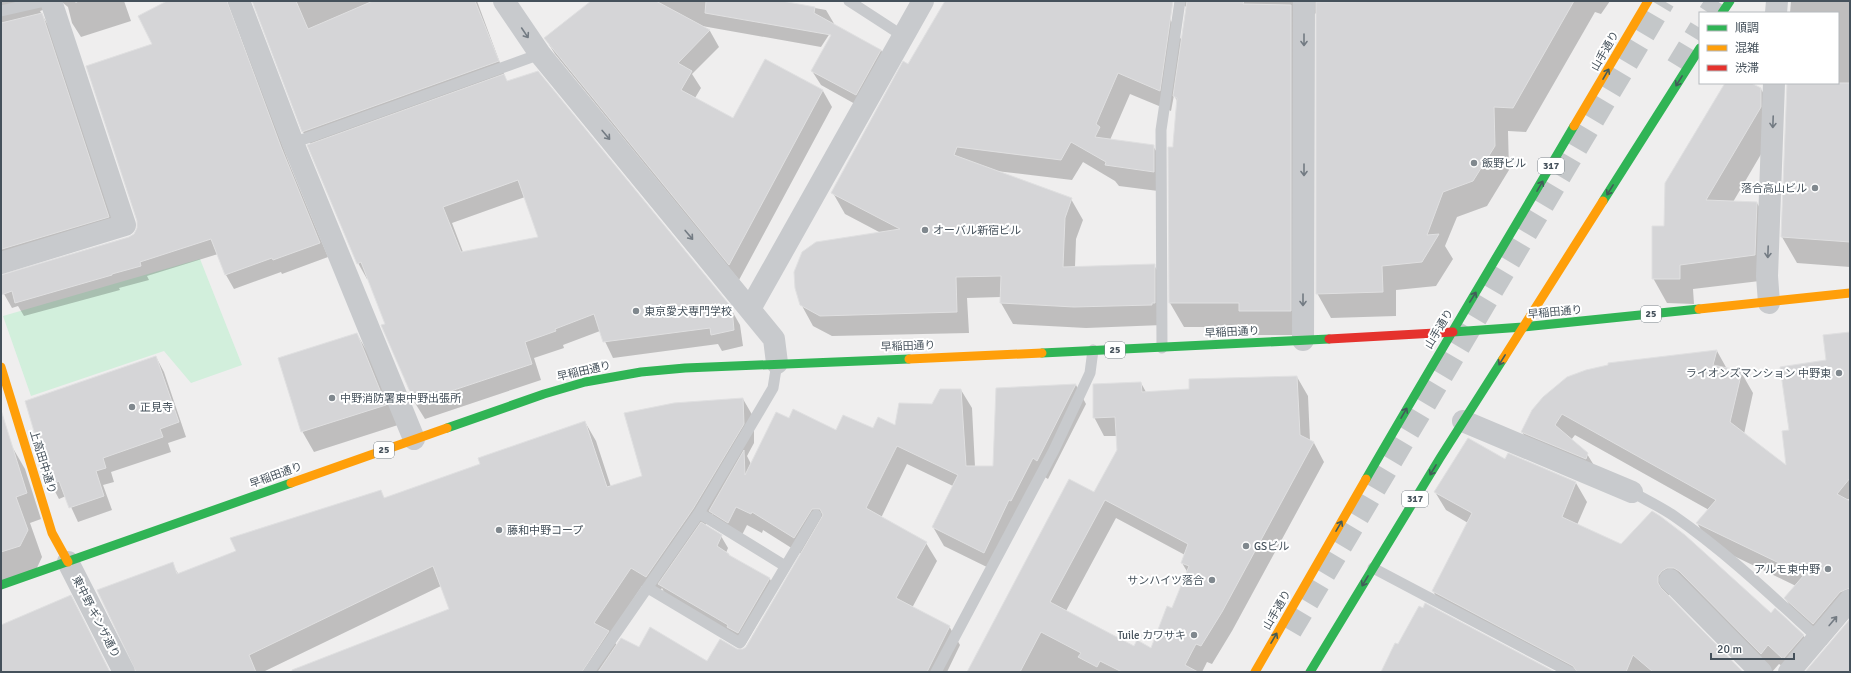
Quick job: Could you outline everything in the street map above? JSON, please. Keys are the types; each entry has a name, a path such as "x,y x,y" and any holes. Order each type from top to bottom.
{"main road":[{"name":"山手通り","path":"1255,672 1452,330 1491,268 1648,1"},
{"path":"1723,12 1730,1"},
{"name":"317","path":"1310,672 1463,421 1699,50"},
{"name":"早稲田通り","path":"1,585 544,394 585,382 648,371 777,363 1162,348 1523,327 1850,293"},
{"name":"上高田中通り","path":"1,367 52,533 68,562"}],"street":[{"path":"1,263 125,225 51,1"},
{"path":"239,1 293,143 414,439"},
{"path":"504,1 540,54 774,339 777,363"},
{"path":"750,309 923,1"},
{"path":"1303,340 1304,1"},
{"path":"1776,12 1777,1"},
{"path":"1769,302 1767,276 1774,84"},
{"path":"1463,421 1632,492"},
{"name":"東中野 ギンザ通り","path":"68,562 124,672"},
{"path":"1670,580 1761,672"},
{"path":"1789,672 1850,600"}],"lane":[{"path":"1,11 44,1"},
{"path":"849,1 903,36"},
{"path":"1162,348 1161,130 1180,1"},
{"path":"293,143 540,54"},
{"path":"936,672 1054,450 1090,373 1093,350"},
{"path":"590,672 699,513 773,388 777,363"},
{"path":"1632,492 1673,516 1702,538 1748,575 1818,638"},
{"path":"699,513 785,566"},
{"path":"648,588 740,643 816,515"},
{"path":"1373,568 1570,672"}],"green space":[{"path":"200,259 242,365 191,383 164,351 31,396 3,316"}],"building":[{"path":"167,1 227,1 281,147 320,243 225,275 211,239 140,262 141,266 15,303 12,291 1,295 1,275 129,237 134,234 137,228 137,221 86,66 152,44 138,16"},
{"path":"252,1 296,1 308,29 373,1 475,1 499,61 302,132"},
{"path":"591,1 656,1 710,30 678,63 692,71 681,90 733,118 765,59 823,90 729,265 544,38"},
{"path":"706,1 782,1 815,7 814,13 881,50 856,95 811,71 831,35 705,13"},
{"path":"945,1 1173,1 1160,91 1118,73 1096,124 1100,127 1095,137 1154,145 1154,172 1105,165 1106,162 1071,142 1061,160 957,147 954,155 1072,198 1065,218 1063,267 1155,264 1155,303 1152,303 1152,305 1074,307 1000,303 1001,276 956,277 957,312 820,316 800,305 795,288 794,272 802,252 816,242 900,229 831,193 903,61 908,64"},
{"path":"1187,1 1244,1 1243,4 1291,5 1291,311 1239,311 1239,303 1169,303 1168,147 1173,147 1177,98 1173,96"},
{"path":"1574,1 1513,108 1494,107 1495,146 1473,181 1443,192 1427,235 1439,234 1422,262 1382,266 1383,292 1316,294 1316,2"},
{"path":"42,13 109,217 2,249 1,23"},
{"path":"538,71 732,308 734,330 711,335 710,328 603,342 594,314 555,329 556,331 525,342 532,364 415,403 381,325 385,324 361,262 357,264 307,145 504,74 507,81","holes":["518,180 538,237 461,252 443,207"]},
{"name":"落合高山ビル","path":"1850,83 1850,242 1781,237 1787,84"},
{"path":"1724,84 1753,84 1761,88 1761,107 1706,200 1757,202 1755,255 1680,265 1680,279 1652,279 1652,226 1664,226 1665,183"},
{"path":"1850,332 1850,478 1837,494 1850,501 1850,588 1840,592 1813,624 1784,598 1804,575 1696,523 1716,500 1562,414 1555,425 1588,453 1586,459 1521,432 1532,410 1543,397 1567,377 1586,370 1608,365 1608,363 1717,350 1713,365 1742,371 1730,422 1786,465 1782,431 1789,430 1780,367 1826,360 1823,335"},
{"path":"357,333 386,405 301,432 278,358"},
{"path":"156,356 179,422 160,429 163,437 103,458 106,468 96,471 104,496 69,508 59,481 50,485 25,401"},
{"path":"1297,376 1300,435 1314,442 1222,612 1201,646 1196,644 1185,665 1198,672 1122,672 1100,661 1097,667 1078,657 1081,653 1041,632 1020,672 967,672 1069,479 1094,492 1117,450 1115,417 1093,418 1093,384 1141,382 1142,392 1189,389 1189,379","holes":["1105,500 1188,544 1181,563 1189,566 1172,608 1167,606 1151,648 1137,640 1134,646 1050,602"]},
{"path":"1076,384 1037,461 1033,458 1011,501 1009,500 984,553 932,527 958,475 897,446 866,508 927,542 896,598 950,626 927,672 598,672 621,638 639,647 650,627 707,661 720,639 737,649 743,649 746,647 823,515 820,509 812,509 794,538 752,512 751,514 736,507 728,523 709,511 744,450 745,475 776,412 789,418 793,409 836,430 843,415 873,428 878,417 895,425 899,403 932,404 940,389 961,389 966,466 993,466 996,388"},
{"path":"743,398 744,424 693,509 646,577 631,568 594,623 609,631 582,672 292,672 292,670 449,609 433,566 249,655 256,672 136,672 97,590 173,562 177,574 236,551 230,538 381,490 384,498 480,464 478,458 585,421 607,487 642,476 624,413 674,403"},
{"path":"1,410 27,493 16,497 28,530 20,546 1,552"},
{"path":"1468,438 1505,459 1508,453 1576,482 1562,517 1621,544 1652,511 1685,535 1771,613 1775,608 1804,635 1783,659 1768,645 1761,654 1679,571 1674,568 1667,568 1658,576 1658,583 1661,588 1743,672 1653,672 1633,655 1626,672 1577,672 1573,666 1432,591 1472,513 1434,492"},
{"path":"701,522 722,535 717,546 729,555 770,578 738,633 727,627 728,625 658,584"},
{"path":"71,595 110,672 1,672 1,625"},
{"path":"1425,603 1555,672 1381,672 1395,643 1398,644 1419,606 1423,608"},
{"path":"1850,619 1850,672 1805,672"}],"tunnel":[{"path":"1291,631 1664,1"},
{"path":"1710,12 1717,1"},
{"path":"1677,66 1699,30"}],"traffic: fast":[{"path":"1723,12 1730,1"},
{"path":"1603,201 1699,50"},
{"path":"1366,479 1574,126"},
{"path":"1453,332 1523,327 1699,309"},
{"path":"1042,353 1329,339"},
{"path":"447,428 544,394 585,382 641,372 685,368 909,359"},
{"path":"1310,672 1440,458 1503,359"},
{"path":"1,585 291,483"}],"traffic: slow":[{"path":"1574,126 1648,1"},
{"path":"1503,359 1603,201"},
{"path":"1699,309 1850,293"},
{"path":"909,359 1042,353"},
{"path":"1,367 52,533 68,562"},
{"path":"291,483 447,428"},
{"path":"1255,672 1366,479"}],"traffic: jam":[{"path":"1329,339 1453,332"}],"place":[{"name":"飯野ビル","path":"1474,163"},
{"name":"落合高山ビル","path":"1815,188"},
{"name":"オーバル新宿ビル","path":"925,230"},
{"name":"東京愛犬専門学校","path":"636,311"},
{"name":"ライオンズマンション 中野東","path":"1839,373"},
{"name":"中野消防署東中野出張所","path":"332,398"},
{"name":"正見寺","path":"132,407"},
{"name":"藤和中野コープ","path":"499,530"},
{"name":"GSビル","path":"1246,546"},
{"name":"アルモ東中野","path":"1828,569"},
{"name":"サンハイツ落合","path":"1212,580"},
{"name":"Tuile カワサキ","path":"1194,635"}]}
